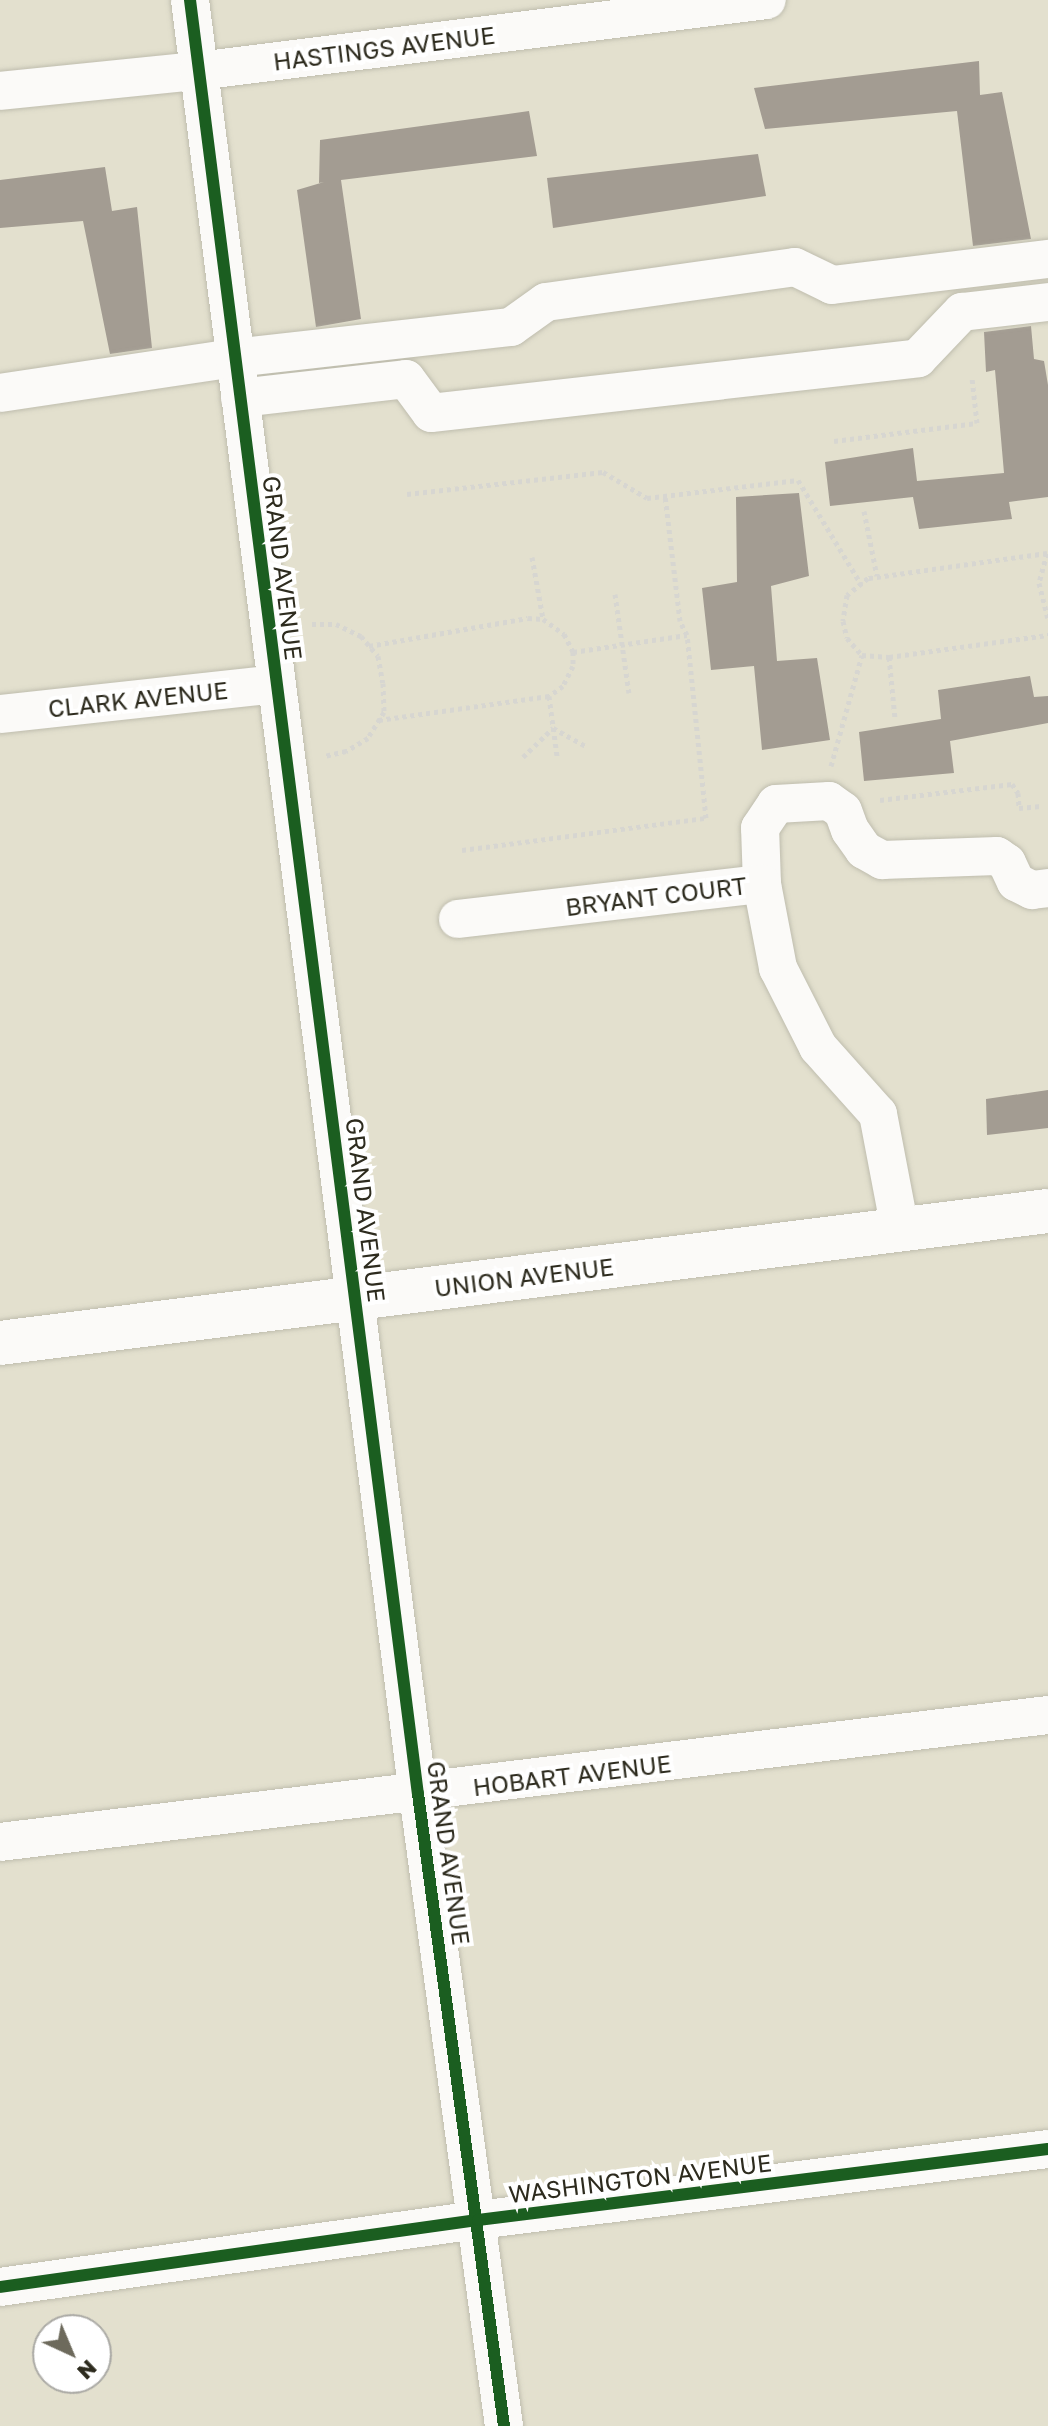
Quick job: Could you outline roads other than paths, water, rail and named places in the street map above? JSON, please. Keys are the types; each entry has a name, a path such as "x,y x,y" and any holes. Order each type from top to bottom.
{"main road":[{"name":"UNION AVENUE","path":"0,1343 1048,1211"}],"street":[{"name":"GRAND AVENUE","path":"190,0 418,1794 504,2426"},
{"name":"HASTINGS AVENUE","path":"0,91 198,71 767,0"},
{"path":"0,393 234,358 511,327 546,302 795,267 832,285 1048,259"},
{"path":"240,398 406,379 431,413 918,358 962,312 1048,302"},
{"name":"CLARK AVENUE","path":"0,714 275,684"},
{"path":"762,884 760,828 776,804 829,801 843,811 864,850 882,860 997,856 1007,863 1016,882 1032,890 1048,888"},
{"name":"BRYANT COURT","path":"458,919 762,884 778,968 784,981 818,1047 878,1114 900,1229"},
{"name":"HOBART AVENUE","path":"0,1842 418,1794 1048,1715"},
{"name":"WASHINGTON AVENUE","path":"0,2287 478,2220 1048,2149"}]}
